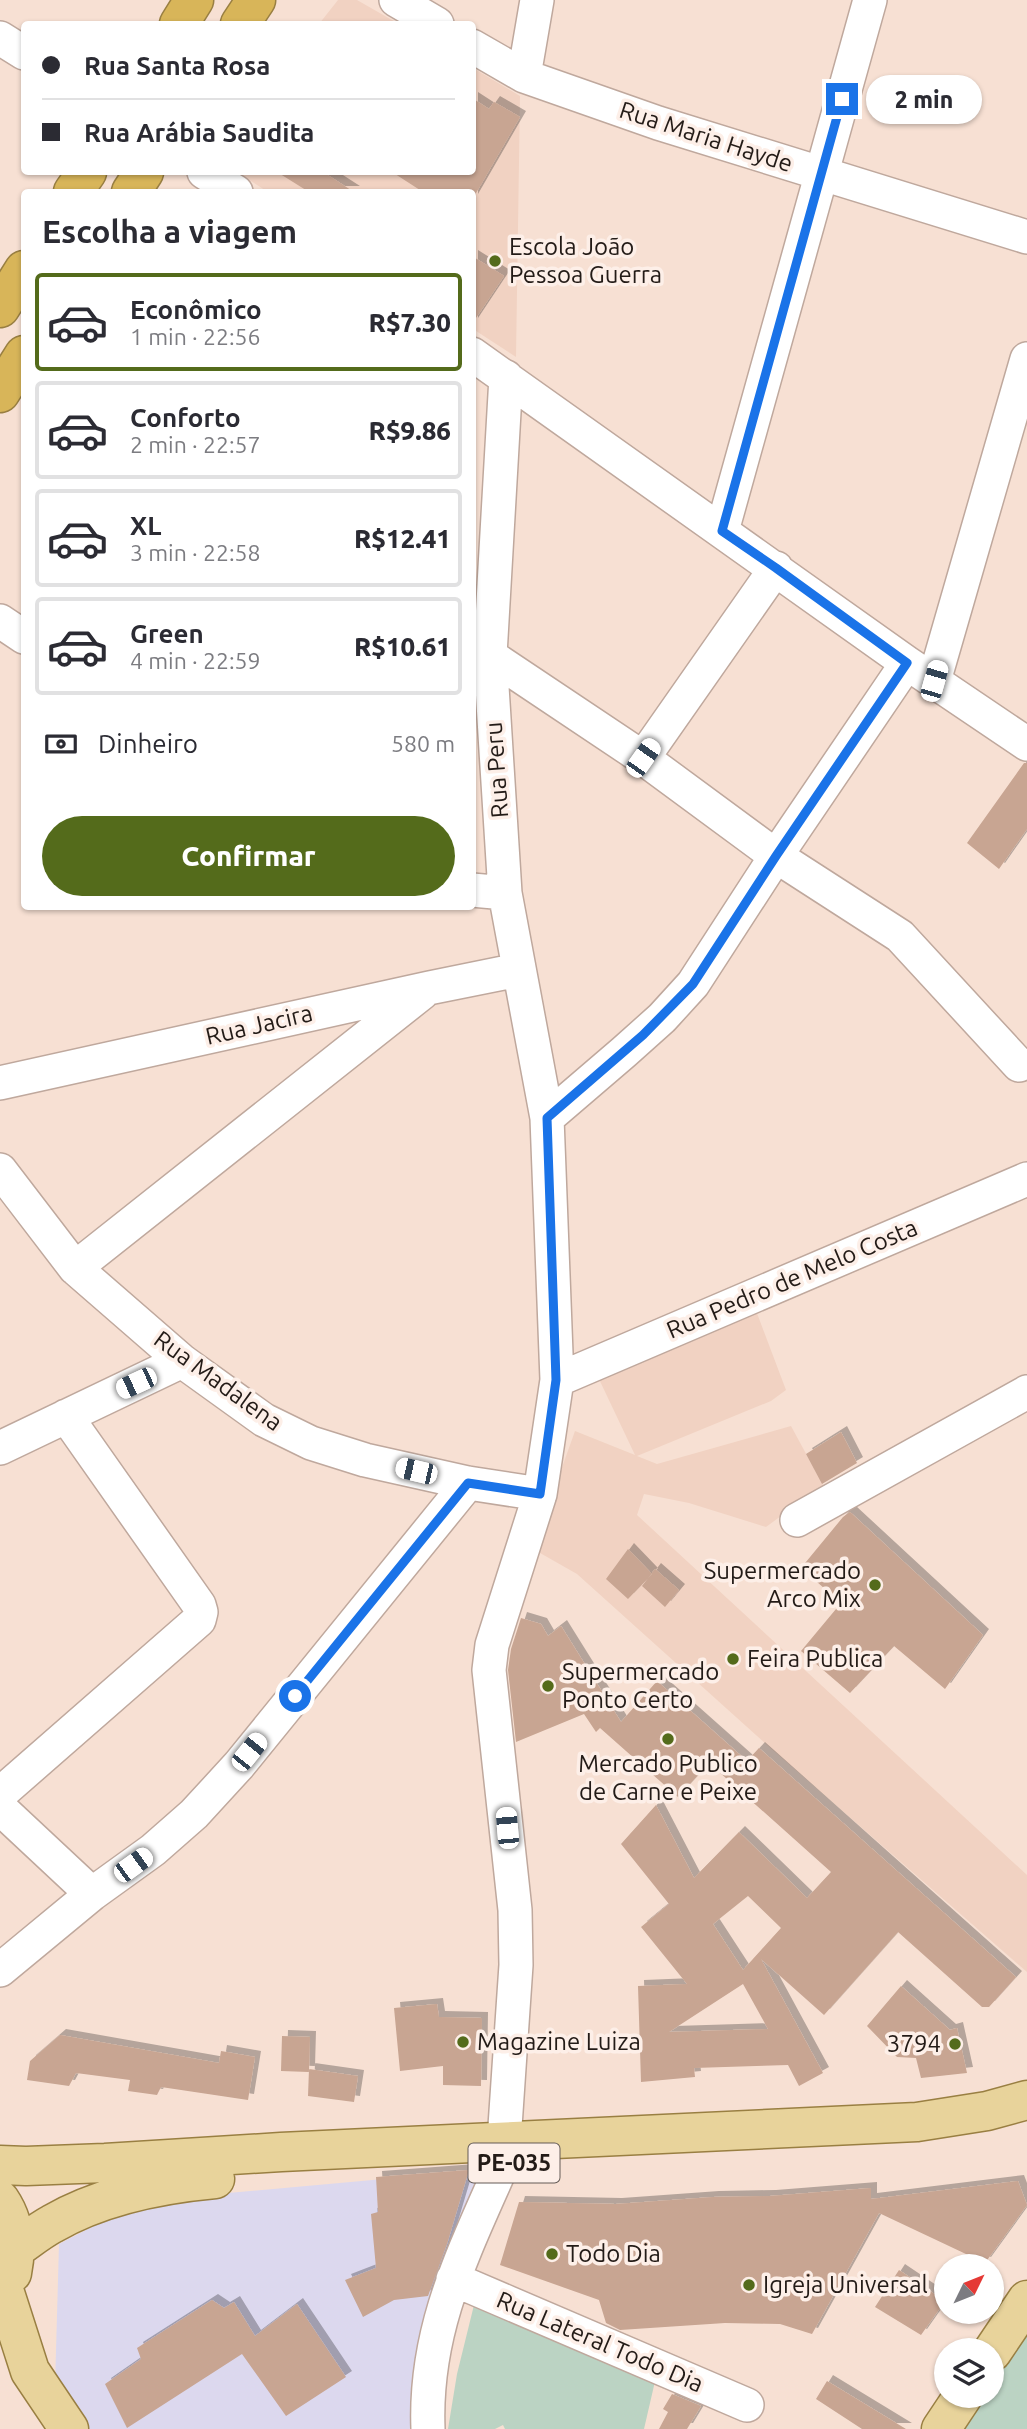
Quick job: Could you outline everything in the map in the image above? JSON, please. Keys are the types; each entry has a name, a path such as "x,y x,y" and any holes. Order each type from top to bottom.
{"highway":[{"path":"181,21 194,0"},
{"path":"242,21 256,0"},
{"path":"0,308 21,275"},
{"path":"0,393 21,360"}],"main road":[{"name":"PE-035","path":"15,2249 51,2224 91,2205 177,2183 504,2152 917,2122 988,2110 1027,2100"},
{"name":"PE-035","path":"0,2165 504,2152 920,2146 1027,2128"},
{"path":"0,2200 12,2227 15,2249 13,2271 3,2296 15,2364 69,2429"},
{"path":"1002,2338 1024,2309"},
{"path":"942,2429 955,2408"}],"street":[{"path":"396,0 432,21"},
{"path":"524,76 537,0"},
{"path":"722,531 870,0"},
{"path":"0,38 21,51"},
{"name":"Rua Maria Hayde","path":"476,48 524,76 658,123 1027,237"},
{"path":"209,175 231,189"},
{"path":"476,357 907,663 1027,744"},
{"path":"934,681 1027,359"},
{"name":"Rua Peru","path":"428,2429 427,2397 432,2351 453,2279 504,2152 516,1965 515,1910 489,1670 492,1645 540,1494 556,1380 547,1118 505,893 481,650 506,377"},
{"path":"643,758 776,568"},
{"path":"0,621 21,635"},
{"path":"481,650 643,758 776,856 900,936 1019,1065"},
{"path":"547,1118 653,1026 693,984 907,663"},
{"path":"476,890 505,893"},
{"name":"Rua Jacira","path":"0,1083 518,970"},
{"path":"75,1268 429,988"},
{"name":"Rua Madalena","path":"0,1170 75,1268 182,1361 264,1420 311,1443 365,1460 468,1483 540,1494"},
{"name":"Rua Pedro de Melo Costa","path":"556,1380 1027,1179"},
{"path":"0,1448 182,1361"},
{"path":"797,1520 1027,1392"},
{"path":"0,1794 198,1620 201,1612 199,1605 66,1416"},
{"path":"0,1970 92,1894 153,1850 194,1814 239,1765 468,1483"},
{"path":"0,1808 92,1894"},
{"name":"Rua Lateral Todo Dia","path":"453,2279 747,2405"}],"shaded area":[{"path":"338,0 357,0 394,21 321,21"},
{"name":"Escola João Pessoa Guerra","path":"476,70 520,96 516,357 476,331 476,189 263,189 242,175 476,175"},
{"name":"Feira Publica","path":"755,1308 786,1390 771,1401 637,1456 657,1464 791,1426 823,1485 766,1527 689,1503 644,1494 637,1515 1027,1875 1027,1972 767,1745 577,1574 533,1549 575,1431 635,1455 598,1377"},
{"path":"494,2169 420,2429 87,2429 55,2386 59,2244 113,2216 217,2194"}],"green space":[{"path":"474,2305 656,2377 644,2429 505,2429 503,2425 495,2429 448,2429 457,2374"},
{"path":"1027,2332 1027,2429 961,2429 976,2408 1004,2408 1004,2366"}],"building":[{"path":"476,101 489,109 494,102 520,117 476,193 476,189 418,189 397,175 476,175"},
{"path":"282,175 328,175 349,189 304,189"},
{"path":"476,258 504,276 476,318"},
{"path":"1024,763 1027,763 1027,829 999,869 967,843"},
{"path":"841,1432 857,1463 822,1484 806,1454"},
{"name":"Supermercado Arco Mix","path":"850,1512 983,1635 945,1689 894,1646 850,1693 801,1651 841,1603 801,1568"},
{"path":"628,1549 652,1574 628,1599 606,1579"},
{"path":"655,1569 679,1590 665,1607 642,1586"},
{"path":"521,1618 541,1624 548,1636 561,1626 621,1722 657,1681 747,1761 759,1748 1016,1977 989,2007 982,2007 898,1932 824,2015 761,1959 823,2073 799,2086 788,2065 694,2068 695,2077 641,2082 638,1986 687,1984 641,1927 669,1904 621,1844 656,1805 694,1878 739,1832 807,1898 831,1872 709,1763 678,1797 600,1728 596,1732 584,1714 516,1742 508,1670 511,1649","holes":["748,1896 781,1928 743,1970 713,1924","743,1984 768,2029 669,2032"]},
{"path":"901,1986 950,2030 957,2028 967,2073 921,2078 916,2058 897,2057 867,2026"},
{"path":"437,2004 439,2017 482,2018 481,2086 443,2085 443,2066 400,2071 394,2008"},
{"path":"60,2035 219,2063 221,2051 255,2057 248,2100 161,2087 157,2095 128,2091 130,2080 76,2073 69,2086 27,2080 30,2061"},
{"path":"282,2036 310,2037 309,2072 281,2071"},
{"path":"309,2069 358,2076 354,2102 308,2096"},
{"path":"469,2170 428,2296 394,2300 363,2317 345,2280 376,2268 371,2214 378,2212 376,2177"},
{"path":"1018,2181 1027,2205 992,2254 966,2254 879,2213 812,2334 780,2324 725,2323 620,2330 606,2323 599,2300 500,2265 519,2202 616,2204 871,2188 871,2199"},
{"path":"899,2270 934,2294 934,2317 921,2335 875,2307"},
{"path":"212,2300 224,2308 234,2302 255,2336 297,2304 346,2377 286,2416 242,2354 127,2428 105,2384 141,2359 137,2348"},
{"path":"827,2381 906,2429 862,2429 816,2399"},
{"path":"672,2394 701,2406 687,2429 659,2429 668,2412 663,2409"}],"place":[{"name":"Escola João Pessoa Guerra","path":"495,261"},
{"name":"Supermercado Arco Mix","path":"875,1585"},
{"name":"Feira Publica","path":"733,1659"},
{"name":"Supermercado Ponto Certo","path":"548,1686"},
{"name":"Mercado Publico de Carne e Peixe","path":"668,1739"},
{"name":"Magazine Luiza","path":"463,2042"},
{"name":"3794","path":"955,2044"},
{"name":"Todo Dia","path":"552,2254"},
{"name":"Igreja Universal","path":"749,2285"}],"route":[{"path":"295,1696 468,1483 540,1494 556,1380 547,1118 643,1035 693,984 907,663 722,531 842,99"}]}
